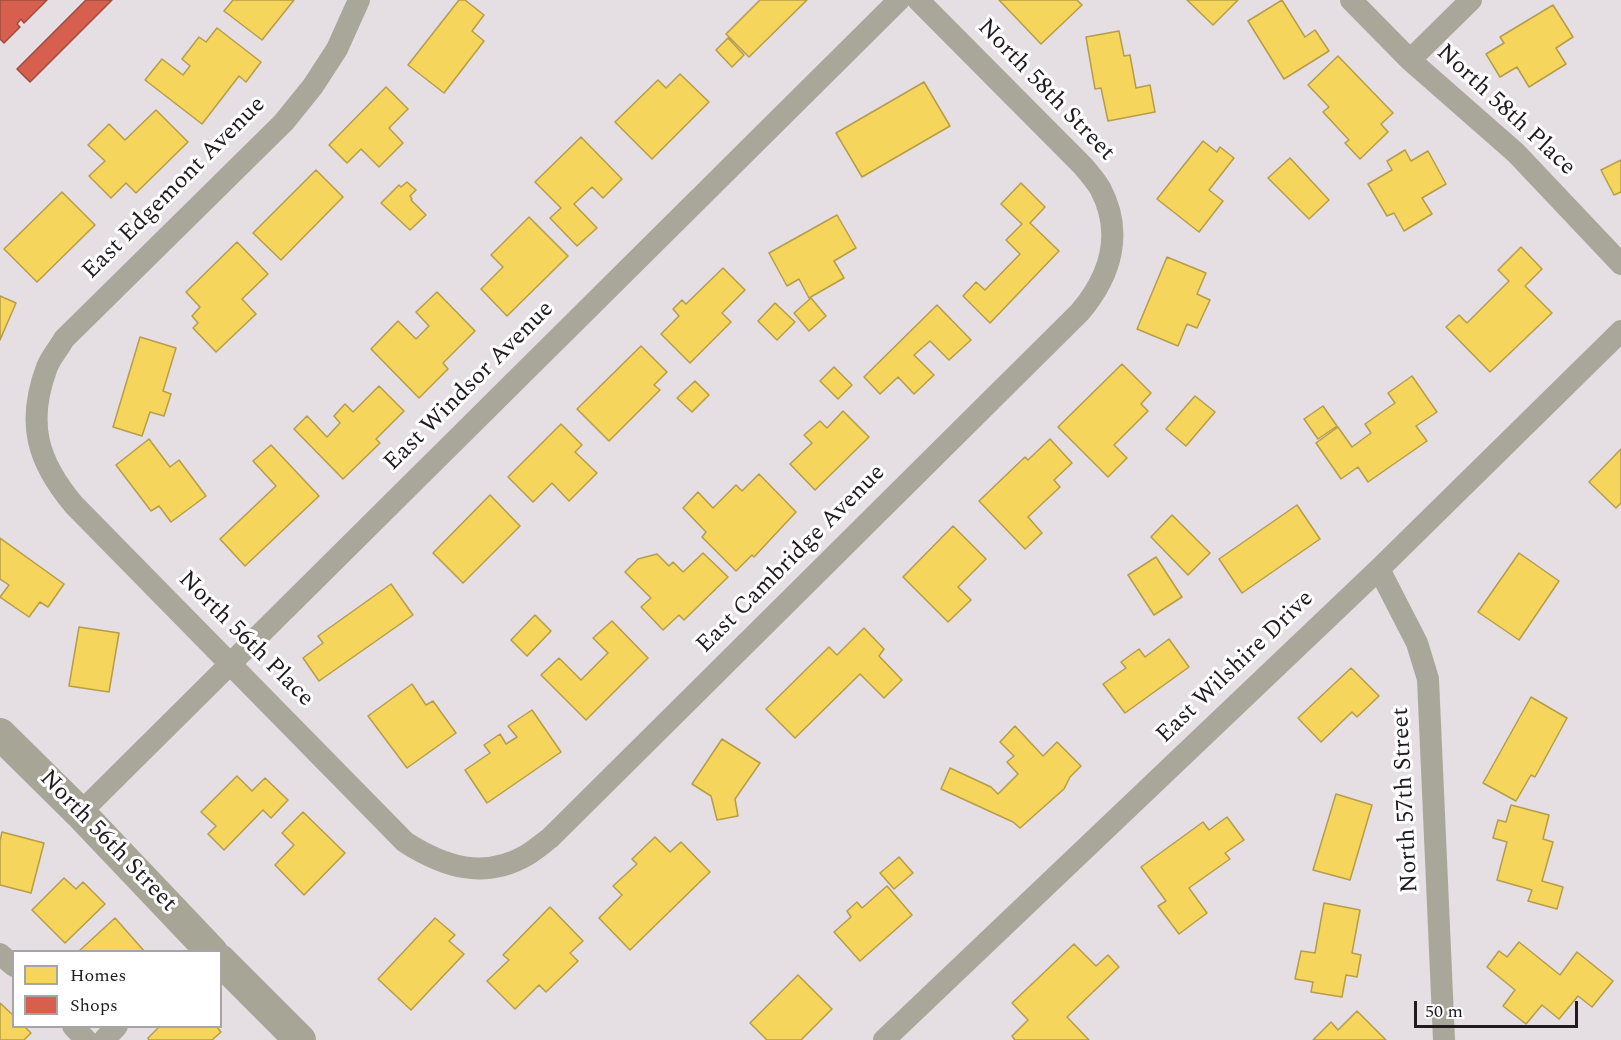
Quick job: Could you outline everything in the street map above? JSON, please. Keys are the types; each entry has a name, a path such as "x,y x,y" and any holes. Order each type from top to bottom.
{"street":[{"name":"East Edgemont Avenue","path":"37,417 40,393 48,365 64,339 284,122 313,86 337,49 358,0"},
{"name":"East Windsor Avenue","path":"80,813 899,0"},
{"name":"North 58th Street","path":"918,0 1083,166 1099,188 1113,231"},
{"name":"North 58th Place","path":"1351,0 1410,60 1516,153 1621,264"},
{"path":"1410,60 1471,0"},
{"name":"East Cambridge Avenue","path":"457,867 486,868 504,864 526,856 550,838 1080,312 1096,293 1110,259 1113,231"},
{"name":"East Wilshire Drive","path":"884,1040 1379,569 1621,331"},
{"name":"North 56th Place","path":"37,417 37,437 44,461 59,488 74,506 405,842 429,857 457,867"},
{"name":"North 57th Street","path":"1379,569 1417,643 1428,679 1444,1040"},
{"name":"North 56th Street","path":"0,734 80,813 206,950"},
{"path":"0,954 12,964"},
{"name":"North 56th Street","path":"222,965 300,1040"},
{"path":"75,1028 86,1040"},
{"path":"104,1040 115,1028"}],"building: Homes":[{"path":"233,0 294,0 262,40 224,11"},
{"path":"459,0 465,0 484,15 472,31 484,41 444,93 408,65"},
{"path":"760,0 807,0 749,57 726,34"},
{"path":"999,0 1077,0 1082,5 1041,44"},
{"path":"1187,0 1238,0 1213,25"},
{"path":"1282,0 1305,37 1315,30 1329,51 1284,79 1248,21"},
{"path":"1553,5 1573,37 1556,48 1566,64 1529,87 1517,67 1500,77 1486,54 1504,43 1500,37"},
{"path":"217,28 261,62 246,82 239,76 202,124 145,80 162,59 183,75 190,66 182,59 199,37 206,42"},
{"path":"1119,31 1124,56 1130,55 1136,88 1150,85 1155,112 1108,121 1101,88 1095,89 1086,37"},
{"path":"728,38 744,55 732,67 716,50"},
{"path":"1338,56 1393,113 1381,124 1388,132 1360,159 1345,143 1349,140 1323,112 1329,107 1308,85"},
{"path":"680,74 709,102 652,159 615,122 658,80 666,88"},
{"path":"924,82 950,126 862,177 836,133"},
{"path":"386,87 408,109 389,128 403,143 379,167 361,149 347,163 329,145"},
{"path":"156,110 188,142 136,193 126,183 111,198 89,176 105,161 88,145 109,124 125,140"},
{"path":"581,137 622,179 603,198 592,187 574,204 597,228 577,246 550,218 561,208 535,182"},
{"path":"1203,141 1217,152 1220,147 1234,158 1209,190 1223,201 1199,232 1157,199"},
{"path":"1405,150 1411,161 1428,151 1446,184 1422,198 1432,214 1404,231 1394,213 1387,216 1368,184 1392,170 1387,161"},
{"path":"1290,158 1329,200 1309,219 1268,178"},
{"path":"1621,160 1621,192 1614,195 1601,170"},
{"path":"316,170 343,197 281,260 253,233"},
{"path":"407,182 416,190 410,196 411,200 426,215 410,230 381,203 399,185 401,187"},
{"path":"1021,183 1045,207 1030,223 1059,251 990,323 963,296 976,282 985,290 1020,254 1006,240 1022,224 1001,204"},
{"path":"62,192 95,225 37,282 4,249"},
{"path":"837,215 856,248 834,261 844,278 809,298 799,279 787,286 769,253"},
{"path":"529,217 568,256 507,316 481,289 503,267 491,255"},
{"path":"237,242 268,274 242,299 256,314 216,352 193,328 198,323 192,316 200,307 186,292"},
{"path":"1521,247 1542,269 1525,286 1552,313 1490,372 1446,327 1459,315 1467,323 1509,281 1498,270"},
{"path":"1167,257 1206,273 1197,294 1210,300 1197,328 1187,324 1178,346 1137,329"},
{"path":"723,268 745,290 722,313 731,322 690,363 661,334 679,316 673,309 682,300 686,304"},
{"path":"437,292 475,331 443,363 448,369 419,398 371,349 398,321 416,339 429,326 416,312"},
{"path":"0,296 16,303 0,340"},
{"path":"811,298 826,316 809,331 794,313"},
{"path":"775,303 795,322 777,340 758,321"},
{"path":"937,305 971,340 949,360 930,341 914,355 934,375 914,394 898,377 880,394 864,377"},
{"path":"140,337 176,348 163,391 171,394 164,416 150,412 142,436 113,427"},
{"path":"641,346 667,372 654,385 660,390 609,441 577,409"},
{"path":"1122,364 1151,393 1141,404 1148,411 1114,445 1127,458 1108,477 1058,427"},
{"path":"834,367 852,385 838,399 820,381"},
{"path":"1412,376 1437,412 1416,426 1427,441 1368,482 1358,467 1341,479 1316,443 1338,427 1352,447 1371,433 1365,424 1395,403 1388,393"},
{"path":"695,381 709,395 692,412 677,398"},
{"path":"379,386 404,411 376,439 380,443 343,479 294,429 307,416 327,437 340,423 334,416 345,404 353,412"},
{"path":"1195,396 1215,412 1186,446 1166,429"},
{"path":"1323,406 1337,426 1318,439 1304,419"},
{"path":"843,411 869,437 815,490 790,464 812,443 804,435 820,421 827,428"},
{"path":"561,424 582,445 575,452 597,473 569,501 552,483 533,502 508,477"},
{"path":"149,439 170,467 179,460 206,496 171,522 159,506 151,511 116,465"},
{"path":"1050,439 1072,463 1054,480 1060,487 1028,517 1042,533 1025,549 979,501 1025,457 1028,460"},
{"path":"271,445 319,496 245,566 220,539 276,486 253,461"},
{"path":"1621,449 1621,503 1616,508 1589,482"},
{"path":"759,474 796,512 754,557 752,555 736,571 702,537 706,532 683,508 698,492 713,508 736,485 742,491"},
{"path":"490,495 520,526 463,583 433,553"},
{"path":"1297,505 1320,539 1242,593 1219,559"},
{"path":"1172,515 1210,553 1188,575 1151,537"},
{"path":"953,526 986,559 958,587 971,600 948,622 903,577"},
{"path":"0,538 64,584 48,607 40,602 29,617 0,597 9,585 0,579"},
{"path":"703,553 728,577 684,620 679,615 663,630 641,607 651,598 625,572 638,559 657,554 669,566 673,562 683,572"},
{"path":"1519,553 1559,581 1519,640 1478,612"},
{"path":"1156,557 1182,597 1154,615 1128,575"},
{"path":"391,584 413,615 319,681 303,658 323,643 318,636"},
{"path":"535,615 551,631 527,656 511,640"},
{"path":"612,621 648,658 586,720 541,675 559,658 581,680 608,653 593,638"},
{"path":"79,627 119,633 109,692 69,686"},
{"path":"864,628 884,649 879,656 902,680 884,698 860,674 795,738 766,709 829,647 837,655"},
{"path":"1169,639 1189,667 1125,713 1103,684 1126,668 1121,662 1139,649 1145,657"},
{"path":"1351,668 1379,696 1357,717 1352,712 1321,742 1298,718"},
{"path":"412,684 426,705 433,701 456,733 407,768 368,716"},
{"path":"1531,697 1567,718 1535,777 1531,775 1516,801 1483,783"},
{"path":"532,710 561,752 487,803 465,770 490,753 484,745 500,734 506,744 517,737 508,726"},
{"path":"1015,726 1043,756 1057,742 1081,766 1070,777 1064,789 1020,828 1013,822 941,789 950,768 991,787 998,794 1018,774 1007,762 1014,756 1000,742"},
{"path":"722,739 760,763 735,799 738,816 717,820 711,796 692,784"},
{"path":"237,776 252,791 265,778 288,800 271,818 263,810 224,850 208,834 216,826 201,812"},
{"path":"1336,794 1372,805 1350,880 1313,870"},
{"path":"1511,805 1549,815 1543,839 1553,842 1542,881 1563,887 1557,909 1528,901 1532,890 1497,880 1507,842 1493,838 1498,820 1506,822"},
{"path":"303,812 345,853 304,895 275,865 294,845 282,833"},
{"path":"1227,817 1244,840 1225,853 1230,859 1189,888 1207,913 1179,934 1158,906 1166,901 1141,867 1203,822 1209,830"},
{"path":"2,832 44,843 31,893 0,885"},
{"path":"655,837 670,852 681,842 710,872 630,950 599,918 622,895 613,886 637,864 632,859"},
{"path":"899,857 913,873 894,889 880,873"},
{"path":"64,878 76,889 83,882 105,904 65,943 32,910"},
{"path":"887,886 912,915 860,961 834,932 851,917 847,911 857,902 862,908"},
{"path":"1324,903 1360,910 1352,953 1361,955 1357,977 1346,975 1342,997 1311,992 1313,982 1295,979 1301,951 1315,953"},
{"path":"550,907 583,941 570,953 578,961 546,992 539,985 515,1009 487,981 509,960 503,955"},
{"path":"115,918 143,950 80,950"},
{"path":"435,918 455,935 449,941 464,954 411,1010 378,979"},
{"path":"1519,942 1560,975 1577,952 1613,981 1592,1007 1578,996 1559,1019 1542,1005 1526,1024 1503,1006 1515,990 1487,967 1499,951 1507,957"},
{"path":"1074,944 1096,966 1108,955 1119,967 1067,1017 1089,1040 1015,1040 1012,1036 1028,1020 1012,1003"},
{"path":"798,975 832,1009 801,1040 767,1040 750,1023"},
{"path":"0,1003 12,1014 12,1028 26,1028 31,1033 24,1040 0,1040"},
{"path":"1357,1011 1386,1040 1313,1040 1331,1022 1338,1030"},
{"path":"158,1028 218,1028 221,1032 212,1040 149,1040 148,1038"}],"building: Shops":[{"path":"0,0 47,0 24,23 21,19 17,24 20,27 4,43 0,39"},
{"path":"86,0 112,0 30,82 17,69"}]}
